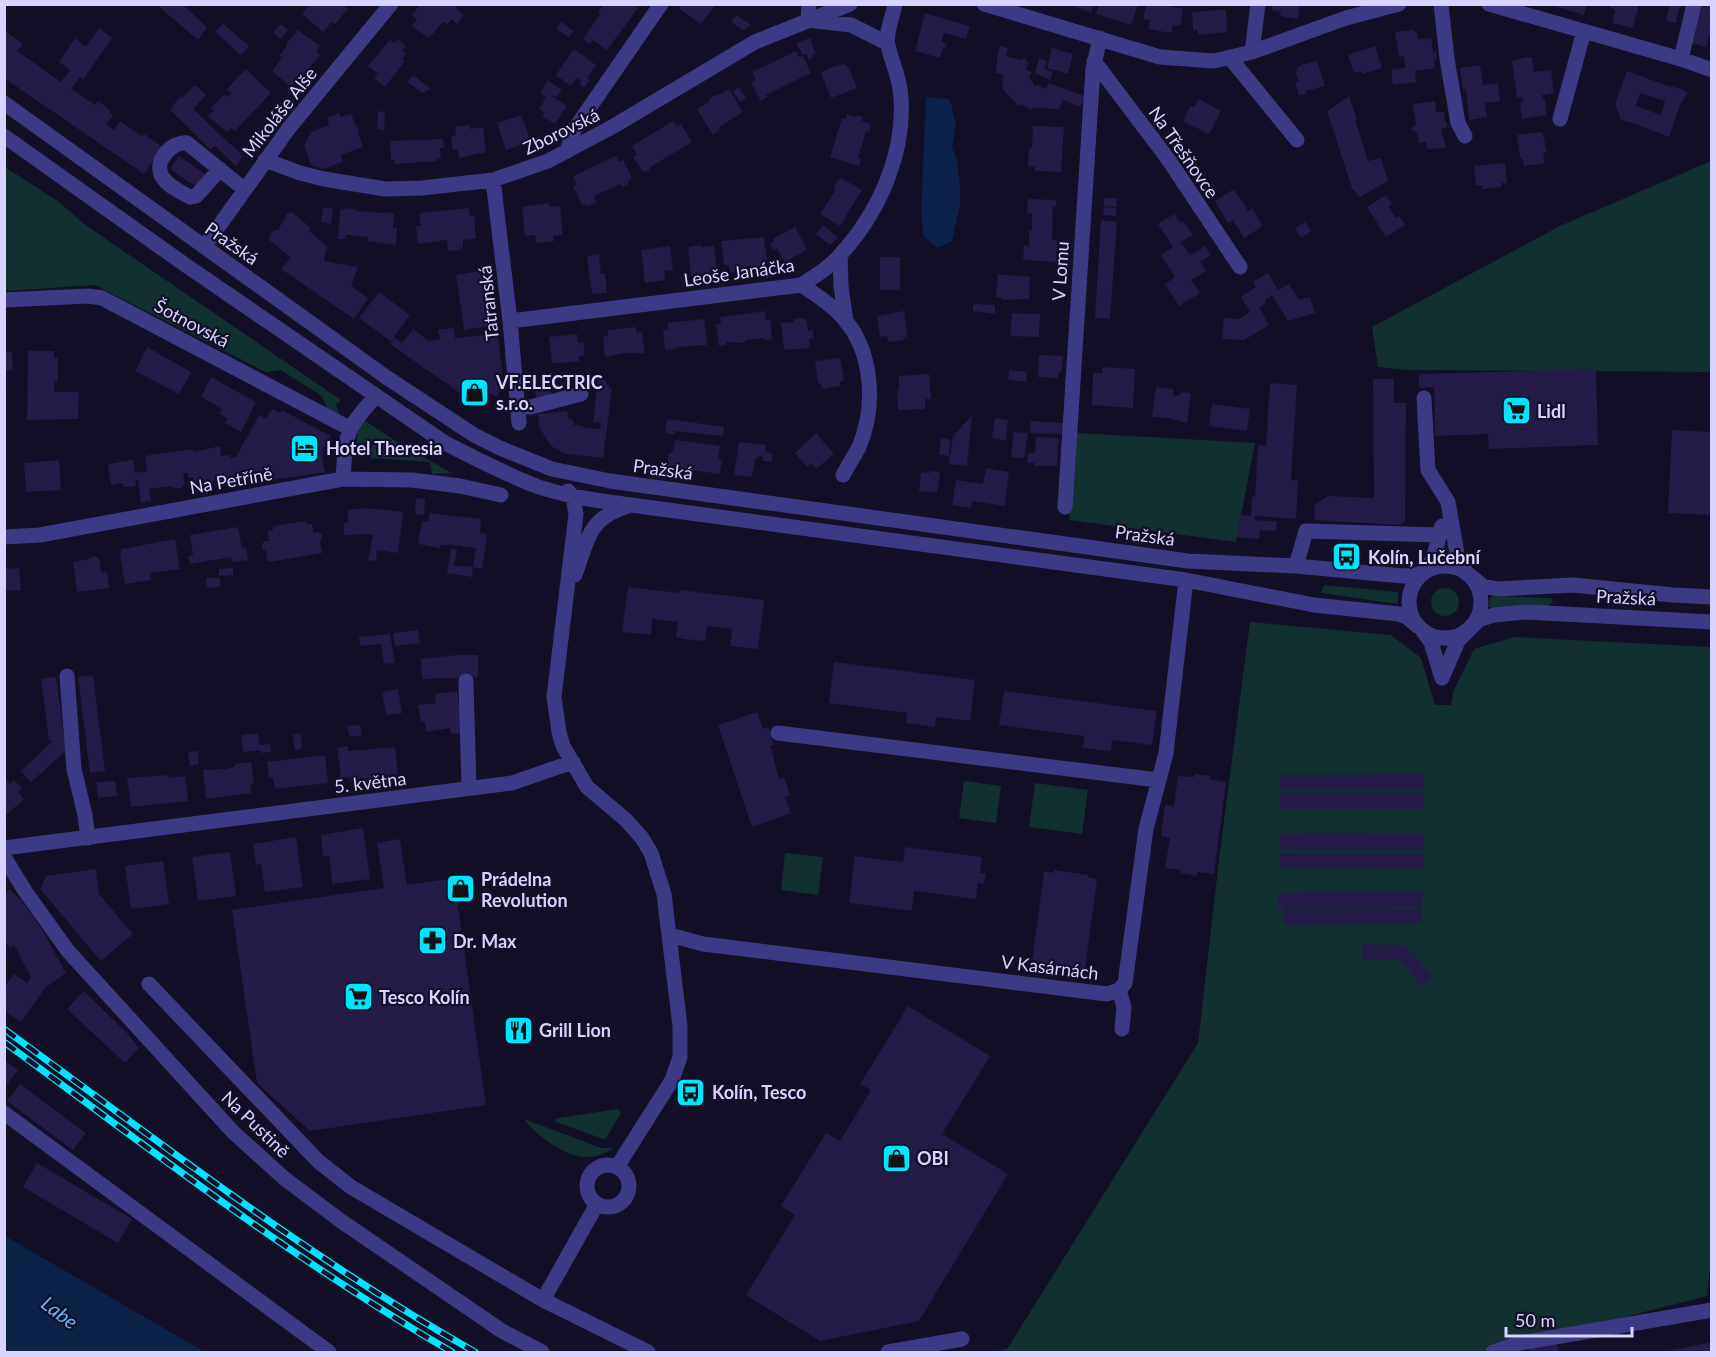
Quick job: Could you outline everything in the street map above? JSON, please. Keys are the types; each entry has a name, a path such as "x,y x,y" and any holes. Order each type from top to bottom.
{"street":[{"name":"Mikoláše Alše","path":"204,247 289,128 391,4"},
{"path":"567,151 574,130 661,4"},
{"name":"Zborovská","path":"265,160 324,179 385,189 442,187 493,180 529,169 567,151 809,12 850,4"},
{"path":"809,12 851,25 887,43 895,4"},
{"path":"984,4 1160,57 1215,62 1252,52 1346,18 1399,4"},
{"path":"1252,52 1258,4"},
{"path":"1441,4 1447,59 1458,123 1465,136"},
{"path":"1489,4 1712,70"},
{"path":"1681,59 1694,4"},
{"path":"1560,119 1584,31"},
{"name":"V Lomu","path":"1065,507 1094,61 1100,38"},
{"name":"Leoše Janáčka","path":"510,321 801,285 840,255 860,231 880,198 896,152 901,113 900,89 895,63 887,43"},
{"path":"1231,59 1298,140"},
{"name":"Na Třešňovce","path":"1094,61 1168,159 1240,267"},
{"name":"Pražská","path":"4,103 386,377 474,435 552,469 610,482 1188,561 1296,566 1403,576 1416,575 1425,571"},
{"path":"6,137 184,264 445,443 538,487 573,496 631,505 1186,580 1303,603 1354,611 1399,614 1408,618 1431,642 1442,678 1455,645 1478,616 1481,598 1475,583 1458,559 1448,502 1428,470 1425,398"},
{"path":"220,169 244,189"},
{"name":"Tatranská","path":"493,180 510,321 519,423"},
{"path":"840,255 846,322"},
{"path":"801,285 820,297 846,322 863,350 869,381 868,405 859,445 843,475"},
{"name":"Šotnovská","path":"4,300 88,296 102,298 350,428"},
{"path":"519,407 581,394"},
{"path":"343,479 346,440 350,428 376,396"},
{"path":"552,469 573,496 576,514 554,697 559,732 563,746 587,787 626,820 642,838 651,853 664,894 680,1026 680,1057 672,1080 617,1167"},
{"name":"Na Petříně","path":"4,537 40,535 343,479 412,480 460,486 501,495"},
{"path":"573,496 610,482"},
{"path":"1448,502 1432,559 1412,586 1408,600 1410,612 1419,628 1437,638 1450,638 1470,628"},
{"path":"566,600 593,527 607,513 631,505"},
{"path":"1296,566 1306,531 1357,540 1439,535"},
{"path":"1425,571 1444,566 1455,567 1483,586 1492,589 1574,585 1712,597"},
{"name":"V Kasárnách","path":"670,935 703,944 1107,994 1119,990 1125,983 1143,846 1166,753 1186,580"},
{"name":"Pražská","path":"1470,628 1486,616 1512,612 1712,622"},
{"path":"67,676 74,770 86,815 88,838"},
{"path":"466,681 469,789"},
{"path":"778,733 1158,780"},
{"name":"5. května","path":"4,849 512,783 573,762"},
{"name":"Na Pustině","path":"4,857 68,951 233,1132 285,1179 341,1221 502,1331 542,1353"},
{"path":"149,984 318,1161 351,1187 543,1300 648,1353"},
{"path":"1119,990 1124,1007 1122,1029"},
{"path":"4,1113 329,1353"},
{"path":"611,1165 617,1167 627,1176 629,1189 627,1195 617,1204 604,1206 597,1204 587,1189 589,1176 598,1167 611,1165"},
{"path":"543,1300 597,1204"},
{"path":"1493,1353 1520,1343 1712,1310"},
{"path":"888,1353 962,1339"}],"green space":[{"path":"1711,161 1711,372 1407,370 1378,367 1372,327 1560,226"},
{"path":"5,167 59,202 84,224 341,400 336,405 340,415 327,408 322,396 280,370 266,372 95,285 5,291"},
{"path":"364,420 400,444 452,473 432,474 430,462 370,458 371,446 356,445 358,429"},
{"path":"1077,433 1255,443 1236,542 1069,520"},
{"path":"1324,585 1398,592 1398,604 1321,593"},
{"path":"1445,588 1455,592 1459,602 1455,612 1445,616 1435,612 1431,602 1435,592"},
{"path":"1492,596 1551,598 1553,602 1548,606 1495,609 1489,607"},
{"path":"1250,622 1391,635 1421,658 1435,705 1451,705 1453,692 1474,649 1514,637 1711,647 1712,1249 1707,1296 1488,1352 989,1352 1007,1349 1198,1043"},
{"path":"964,781 1001,786 996,823 959,818"},
{"path":"1035,783 1088,790 1082,834 1029,827"},
{"path":"785,853 823,857 818,895 781,890"},
{"path":"618,1109 621,1113 606,1138 603,1139 554,1121 558,1118"},
{"path":"524,1119 601,1148 614,1148 591,1157 579,1157 543,1138"}],"water":[{"path":"926,97 950,99 956,125 952,147 957,160 960,205 952,241 938,248 924,237 921,214"},
{"name":"Labe","path":"5,1236 205,1352 5,1352"}],"building":[{"path":"159,4 182,4 207,27 198,40 158,6"},
{"path":"310,4 342,4 348,9 335,24 332,22 323,32 302,14"},
{"path":"420,4 455,4 458,11 464,15 457,24 451,19 447,25 443,22 429,38 412,26 417,19 412,16"},
{"path":"604,4 634,4 638,8 607,50 593,40 590,44 583,39"},
{"path":"682,4 711,4 714,7 701,24 679,9"},
{"path":"1070,4 1094,4 1091,13"},
{"path":"1146,4 1183,9 1180,26 1173,25 1171,33 1148,29 1150,20 1143,19"},
{"path":"1273,4 1299,4 1298,19 1280,16 1281,12 1272,10"},
{"path":"1548,4 1587,4 1584,15"},
{"path":"1611,4 1639,4 1633,28 1612,23 1615,10 1610,8"},
{"path":"1670,4 1680,4 1676,23 1666,21"},
{"path":"1701,4 1712,4 1712,27 1706,47 1691,43"},
{"path":"1099,5 1138,5 1131,25 1096,14"},
{"path":"1226,10 1227,32 1198,35 1197,30 1193,30 1192,12"},
{"path":"925,13 970,26 966,39 944,33 941,42 947,44 940,58 915,51"},
{"path":"736,15 751,25 743,30 731,22"},
{"path":"561,22 574,31 569,37 556,29"},
{"path":"223,24 249,46 241,55 215,32"},
{"path":"281,24 288,30 280,39 273,33"},
{"path":"99,28 112,38 83,80 80,77 71,89 95,105 98,101 110,110 109,112 113,115 106,124 114,130 120,121 162,147 144,174 4,78 6,32 23,44 17,51 61,82 70,70 59,62 75,38 86,47"},
{"path":"298,30 320,46 316,51 320,55 292,88 272,71 282,58 279,56 287,46 286,44"},
{"path":"1413,30 1417,33 1418,39 1431,38 1433,51 1437,53 1434,61 1435,68 1415,71 1416,82 1393,85 1391,70 1405,68 1404,56 1399,57 1395,32"},
{"path":"810,38 816,54 812,55 813,58 809,60 807,54 803,55 796,43"},
{"path":"397,39 406,46 402,50 406,54 402,59 405,61 385,87 374,78 378,74 368,66 390,40 394,43"},
{"path":"1000,46 1008,48 1006,56 1020,60 1025,57 1028,63 1026,70 1032,72 1029,77 1035,86 1046,89 1048,83 1085,96 1080,107 1063,100 1059,109 1033,108 1032,110 1020,104 1018,106 1002,88 1003,75 996,73"},
{"path":"1375,46 1382,68 1362,74 1362,71 1354,73 1348,55"},
{"path":"1052,48 1073,54 1068,74 1047,68"},
{"path":"574,49 596,65 587,78 590,80 584,88 579,84 581,81 576,78 571,86 556,75"},
{"path":"796,51 799,57 803,56 811,73 766,95 767,97 761,101 751,82 756,80 752,72"},
{"path":"1039,58 1047,61 1044,69 1053,72 1050,80 1035,73"},
{"path":"1532,58 1534,72 1551,70 1554,93 1542,95 1545,99 1547,115 1522,119 1520,102 1523,102 1522,97 1517,98 1512,61"},
{"path":"1317,61 1325,86 1306,91 1307,94 1299,96 1295,82 1299,81 1296,75 1297,68"},
{"path":"844,64 849,68 857,88 831,98 821,73"},
{"path":"1480,65 1483,85 1498,83 1500,101 1485,103 1487,117 1469,120 1466,89 1463,89 1460,68"},
{"path":"246,69 271,93 235,131 231,128 227,132 208,116 214,110 211,108 224,94 227,97 232,93 227,89"},
{"path":"1627,71 1688,93 1680,105 1669,137 1621,120 1615,104","holes":["1640,93 1665,101 1661,115 1636,106"]},
{"path":"413,75 431,89 422,93 407,82"},
{"path":"548,80 562,90 556,97 549,94 567,106 555,124 542,116 544,112 539,109 546,98 540,93"},
{"path":"195,85 206,95 193,109 243,156 236,166 215,146 211,150 170,110 180,96 182,98"},
{"path":"739,87 746,98 740,102 733,91"},
{"path":"729,89 743,112 719,127 720,130 713,135 697,109 713,96"},
{"path":"1349,96 1368,161 1381,158 1388,181 1360,197 1352,188 1327,111"},
{"path":"1199,99 1221,111 1209,134 1183,121 1190,106 1194,107"},
{"path":"1435,101 1436,112 1444,112 1445,121 1448,124 1446,128 1441,129 1446,148 1427,149 1426,142 1419,143 1417,133 1411,129 1416,124 1413,104"},
{"path":"378,111 385,112 384,130 377,129"},
{"path":"339,113 341,117 351,114 359,129 363,147 341,155 343,162 323,169 311,165 304,146 311,132 329,125 327,118"},
{"path":"847,114 863,117 862,121 871,124 869,132 866,131 858,158 861,159 859,166 830,157 842,118 845,119"},
{"path":"521,115 531,141 506,150 497,123"},
{"path":"673,121 677,127 681,124 692,142 649,168 649,171 643,172 633,157 637,155 632,146"},
{"path":"469,125 470,129 483,127 486,152 459,158 458,149 453,150 451,136 456,135 455,127"},
{"path":"1033,126 1064,127 1061,172 1035,171 1035,166 1028,166"},
{"path":"1542,132 1547,151 1543,154 1545,163 1524,166 1522,157 1520,157 1517,135"},
{"path":"443,139 444,148 440,148 441,158 437,158 437,161 395,164 395,160 391,160 390,141"},
{"path":"179,156 217,182 208,195 170,169"},
{"path":"616,156 619,162 623,160 632,178 628,180 628,185 623,187 620,184 594,196 597,202 586,207 585,204 582,205 573,186 577,185 573,176"},
{"path":"1505,163 1507,183 1501,183 1501,187 1482,189 1482,185 1476,186 1474,166"},
{"path":"841,178 862,190 840,226 820,214 836,189 834,186"},
{"path":"1234,189 1248,211 1252,208 1263,226 1244,238 1233,220 1228,223 1215,201"},
{"path":"1386,195 1392,204 1388,206 1396,218 1399,216 1405,225 1386,237 1367,207"},
{"path":"1104,198 1117,198 1116,207 1104,206"},
{"path":"1028,199 1056,200 1056,206 1053,206 1052,240 1057,240 1056,262 1023,260 1024,245 1029,246 1029,230 1032,230 1032,213 1027,213"},
{"path":"549,203 550,207 560,206 563,235 553,236 554,241 536,243 535,235 525,236 522,207"},
{"path":"323,207 333,209 331,224 321,222"},
{"path":"1104,207 1116,208 1116,216 1103,215"},
{"path":"350,208 358,211 394,214 393,228 397,228 396,245 368,241 368,237 346,235 345,239 338,239 340,210"},
{"path":"469,208 470,216 474,215 476,239 463,240 461,250 448,251 447,240 418,244 416,226 421,226 419,213"},
{"path":"292,212 327,246 324,261 358,267 351,286 368,298 354,319 281,269 291,258 269,240 270,234 278,230 287,214"},
{"path":"1174,214 1181,223 1183,221 1193,235 1181,242 1190,255 1205,246 1211,255 1200,262 1206,271 1191,280 1200,293 1179,306 1165,284 1175,277 1161,255 1173,247 1158,224"},
{"path":"1101,220 1117,222 1110,319 1095,318"},
{"path":"1305,222 1311,231 1301,238 1295,228"},
{"path":"823,225 838,238 830,245 816,234"},
{"path":"795,227 807,250 785,262 777,248 773,250 770,244 774,242 773,239"},
{"path":"764,237 767,261 762,261 762,268 755,271 752,266 739,268 738,273 730,272 729,265 724,265 721,241"},
{"path":"701,245 701,247 714,246 717,274 691,277 688,247"},
{"path":"670,246 673,270 664,271 665,280 645,283 641,250"},
{"path":"599,254 601,274 605,273 607,293 592,294 587,256"},
{"path":"880,257 900,257 900,290 880,290"},
{"path":"480,271 489,326 464,330 456,275"},
{"path":"1268,273 1278,290 1289,284 1299,300 1310,297 1315,313 1288,321 1272,295 1259,308 1269,325 1244,340 1222,339 1224,318 1239,319 1250,312 1241,297 1256,287 1253,282"},
{"path":"998,274 1030,277 1029,299 1002,300 996,297"},
{"path":"379,292 410,315 394,337 402,343 413,329 429,341 440,339 438,330 454,328 455,338 498,334 503,383 497,397 490,393 480,407 390,344 392,342 359,318"},
{"path":"973,304 995,305 995,314 973,311"},
{"path":"765,311 766,320 770,320 772,339 745,340 745,343 726,342 727,345 719,346 716,324 721,324 720,317"},
{"path":"904,311 907,337 903,337 904,340 888,342 887,336 880,337 877,316"},
{"path":"1012,313 1040,314 1039,337 1010,336"},
{"path":"803,318 807,321 808,331 813,330 813,338 809,339 810,348 784,350 781,323 794,322 793,319"},
{"path":"704,319 707,345 665,350 663,330 668,330 668,323"},
{"path":"636,327 637,333 642,332 645,353 625,353 605,357 603,337 608,336 608,330"},
{"path":"577,334 578,343 583,342 585,355 579,356 579,362 552,363 549,337"},
{"path":"147,347 191,372 179,394 135,371"},
{"path":"28,351 54,351 54,358 58,358 58,381 54,381 54,392 79,392 78,419 27,420"},
{"path":"4,352 12,352 13,370 4,371"},
{"path":"1039,355 1063,356 1062,372 1059,372 1058,378 1038,377"},
{"path":"840,358 844,381 840,381 840,386 822,389 821,383 818,383 815,361"},
{"path":"1102,367 1135,369 1133,408 1092,405 1093,373 1102,373"},
{"name":"Lidl","path":"1596,369 1598,445 1489,449 1488,434 1435,436 1434,387 1419,388 1419,374"},
{"path":"1009,370 1027,372 1026,382 1008,380"},
{"path":"929,374 931,399 925,399 925,409 898,410 899,376"},
{"path":"211,377 256,402 241,432 225,423 228,419 219,414 222,409 201,397"},
{"path":"598,379 604,379 612,390 603,458 566,454 551,446 539,427 538,414 567,411 574,425 600,429 601,423 593,422"},
{"path":"1373,379 1394,379 1394,403 1406,403 1405,522 1399,525 1314,520 1315,505 1328,496 1374,498"},
{"path":"548,382 552,395 536,400 535,388"},
{"path":"1270,383 1297,385 1291,480 1298,481 1296,519 1255,516 1255,520 1277,522 1276,531 1260,530 1259,539 1237,537 1241,515 1251,516 1252,497 1255,497 1258,445 1266,446"},
{"path":"1156,387 1173,389 1173,395 1178,396 1182,392 1191,393 1187,423 1152,417"},
{"path":"1212,404 1250,409 1247,431 1209,426"},
{"path":"272,409 280,413 282,410 331,436 323,448 322,458 325,472 252,483 243,483 242,479 233,481 233,478 214,480 212,485 203,486 199,482 194,483 193,477 188,478 188,473 183,473 185,484 181,488 175,489 171,486 149,489 151,501 141,503 138,480 135,480 136,486 123,487 123,483 111,485 108,464 133,460 135,473 147,471 145,456 185,450 194,450 194,452 220,446 221,456 236,457 259,415 266,419"},
{"path":"972,415 967,466 949,464 953,436"},
{"path":"995,418 1008,420 1006,441 992,438"},
{"path":"667,419 724,427 723,436 675,431 675,435 665,433"},
{"path":"1031,421 1064,423 1063,434 1030,433"},
{"path":"1672,430 1712,432 1712,515 1668,513"},
{"path":"1014,432 1028,433 1024,458 1011,457"},
{"path":"816,433 834,454 816,469 812,464 807,467 795,453"},
{"path":"1036,437 1058,438 1057,466 1034,466 1035,463 1027,463 1028,453 1035,453"},
{"path":"941,438 950,440 949,456 939,454"},
{"path":"675,440 720,446 718,459 722,460 720,474 667,467 669,453 672,453"},
{"path":"739,442 766,445 765,452 773,453 772,461 763,461 763,457 760,456 755,459 752,477 734,475"},
{"path":"59,460 61,490 26,492 24,463"},
{"path":"986,468 1009,472 1005,506 972,501 971,508 952,505 956,480 983,484"},
{"path":"930,471 940,472 937,493 919,491 921,472 930,473"},
{"path":"416,498 425,499 424,515 415,514"},
{"path":"367,508 403,512 398,553 377,550 376,561 368,560 373,534 344,535 344,523 348,523 348,510"},
{"path":"430,513 481,519 480,533 487,534 482,569 473,567 476,548 441,545 440,548 418,544 422,521 428,522"},
{"path":"306,521 306,524 312,524 314,533 318,532 322,535 320,542 322,553 270,562 267,560 266,551 262,549 262,545 264,541 269,541 267,531 273,530 273,526"},
{"path":"238,527 242,548 246,547 248,560 232,562 231,557 190,564 188,556 193,555 190,535"},
{"path":"175,539 180,569 150,573 151,580 125,584 120,554 122,549"},
{"path":"451,549 457,549 453,565 473,567 472,577 447,573"},
{"path":"94,556 99,558 101,573 107,572 109,588 77,592 73,562"},
{"path":"19,568 21,590 5,591 5,569"},
{"path":"233,568 233,575 219,576 219,569"},
{"path":"206,578 220,578 220,587 207,588"},
{"path":"628,587 680,593 680,590 764,600 758,649 730,646 732,629 707,626 705,641 676,637 678,622 652,619 651,635 622,632"},
{"path":"418,630 420,643 395,646 393,633"},
{"path":"390,634 395,663 384,664 381,644 360,646 359,637"},
{"path":"478,655 478,677 422,679 421,659"},
{"path":"834,662 975,680 970,721 936,717 935,727 906,723 907,713 829,703"},
{"path":"93,675 105,771 90,773 78,677"},
{"path":"56,677 66,751 31,782 21,771 54,740 49,741 41,679"},
{"path":"398,689 402,713 386,715 382,692"},
{"path":"457,691 463,733 451,734 450,728 426,732 425,722 421,722 418,705 436,703 435,694"},
{"path":"1004,691 1157,711 1152,745 1112,740 1111,751 1083,748 1084,736 999,725"},
{"path":"757,712 763,729 768,727 774,745 769,747 779,779 784,777 790,795 785,797 791,813 752,827 718,725"},
{"path":"360,725 362,735 350,737 347,726"},
{"path":"258,733 259,745 270,744 271,752 260,753 260,750 243,752 241,735"},
{"path":"300,733 302,748 295,750 293,735"},
{"path":"348,746 348,751 395,747 398,774 350,780 350,777 341,778 337,748"},
{"path":"198,751 199,764 190,766 188,752"},
{"path":"325,755 328,783 275,789 273,778 269,778 267,762"},
{"path":"251,762 254,783 250,784 251,793 206,799 203,770 226,769 235,767 235,764"},
{"path":"1194,774 1210,776 1210,779 1226,782 1214,874 1197,872 1197,876 1181,873 1181,870 1165,868 1170,838 1161,836 1165,805 1174,806 1178,776 1194,777"},
{"path":"1424,774 1424,790 1279,790 1279,775"},
{"path":"169,775 169,778 185,776 188,801 131,807 127,778"},
{"path":"4,778 10,784 14,780 22,788 18,792 24,799 4,817"},
{"path":"115,781 117,796 98,798 96,782"},
{"path":"1280,793 1424,793 1424,809 1280,809"},
{"path":"363,828 370,879 332,884 329,856 323,856 321,835"},
{"path":"1279,834 1423,834 1423,850 1279,849"},
{"path":"296,837 303,887 265,892 261,864 256,865 253,844"},
{"name":"Tesco Kolín","path":"400,839 407,885 454,878 486,1105 310,1131 257,1083 232,910 384,888 377,843"},
{"path":"905,847 982,857 980,873 986,874 984,884 978,883 976,899 914,891 912,911 849,903 855,856 903,862"},
{"path":"230,852 236,896 198,901 192,857"},
{"path":"1279,853 1423,853 1423,869 1279,868"},
{"path":"163,861 169,904 131,909 125,866"},
{"path":"96,869 99,894 133,934 101,961 40,889 46,876"},
{"path":"1054,870 1088,875 1088,877 1097,879 1085,969 1076,967 1075,970 1032,962 1044,871 1054,873"},
{"path":"9,889 21,900 41,928 66,973 45,988 21,1022 4,1010 4,987 14,974 27,983 31,977 14,945 10,948 4,940 4,897"},
{"path":"1423,891 1422,907 1293,908 1293,910 1422,909 1422,924 1284,925 1283,908 1278,908 1278,893"},
{"path":"1362,944 1405,945 1434,977 1422,987 1397,957 1397,959 1362,960"},
{"path":"84,991 139,1048 125,1063 67,1009"},
{"name":"OBI","path":"908,1006 990,1056 942,1134 1008,1174 919,1321 820,1341 746,1295 795,1215 781,1206 826,1133 840,1141 871,1090 860,1084"},
{"path":"4,1060 18,1070 4,1088"},
{"path":"20,1084 86,1133 73,1150 7,1101"},
{"path":"37,1163 132,1219 118,1243 23,1187"},
{"path":"1556,1340 1559,1352 1530,1352 1529,1346"},
{"path":"1712,1342 1712,1352 1667,1352 1667,1351"}],"railway":[{"path":"4,1029 177,1156 294,1238 413,1316 475,1352"},
{"path":"4,1042 169,1164 280,1242 336,1280 452,1352"}],"place":[{"name":"VF.ELECTRIC s.r.o.","path":"475,392"},
{"name":"Lidl","path":"1516,411"},
{"name":"Hotel Theresia","path":"305,448"},
{"name":"Kolín, Lučební","path":"1347,557"},
{"name":"Prádelna Revolution","path":"460,889"},
{"name":"Dr. Max","path":"432,941"},
{"name":"Tesco Kolín","path":"358,997"},
{"name":"Grill Lion","path":"518,1030"},
{"name":"Kolín, Tesco","path":"691,1092"},
{"name":"OBI","path":"896,1158"}]}
